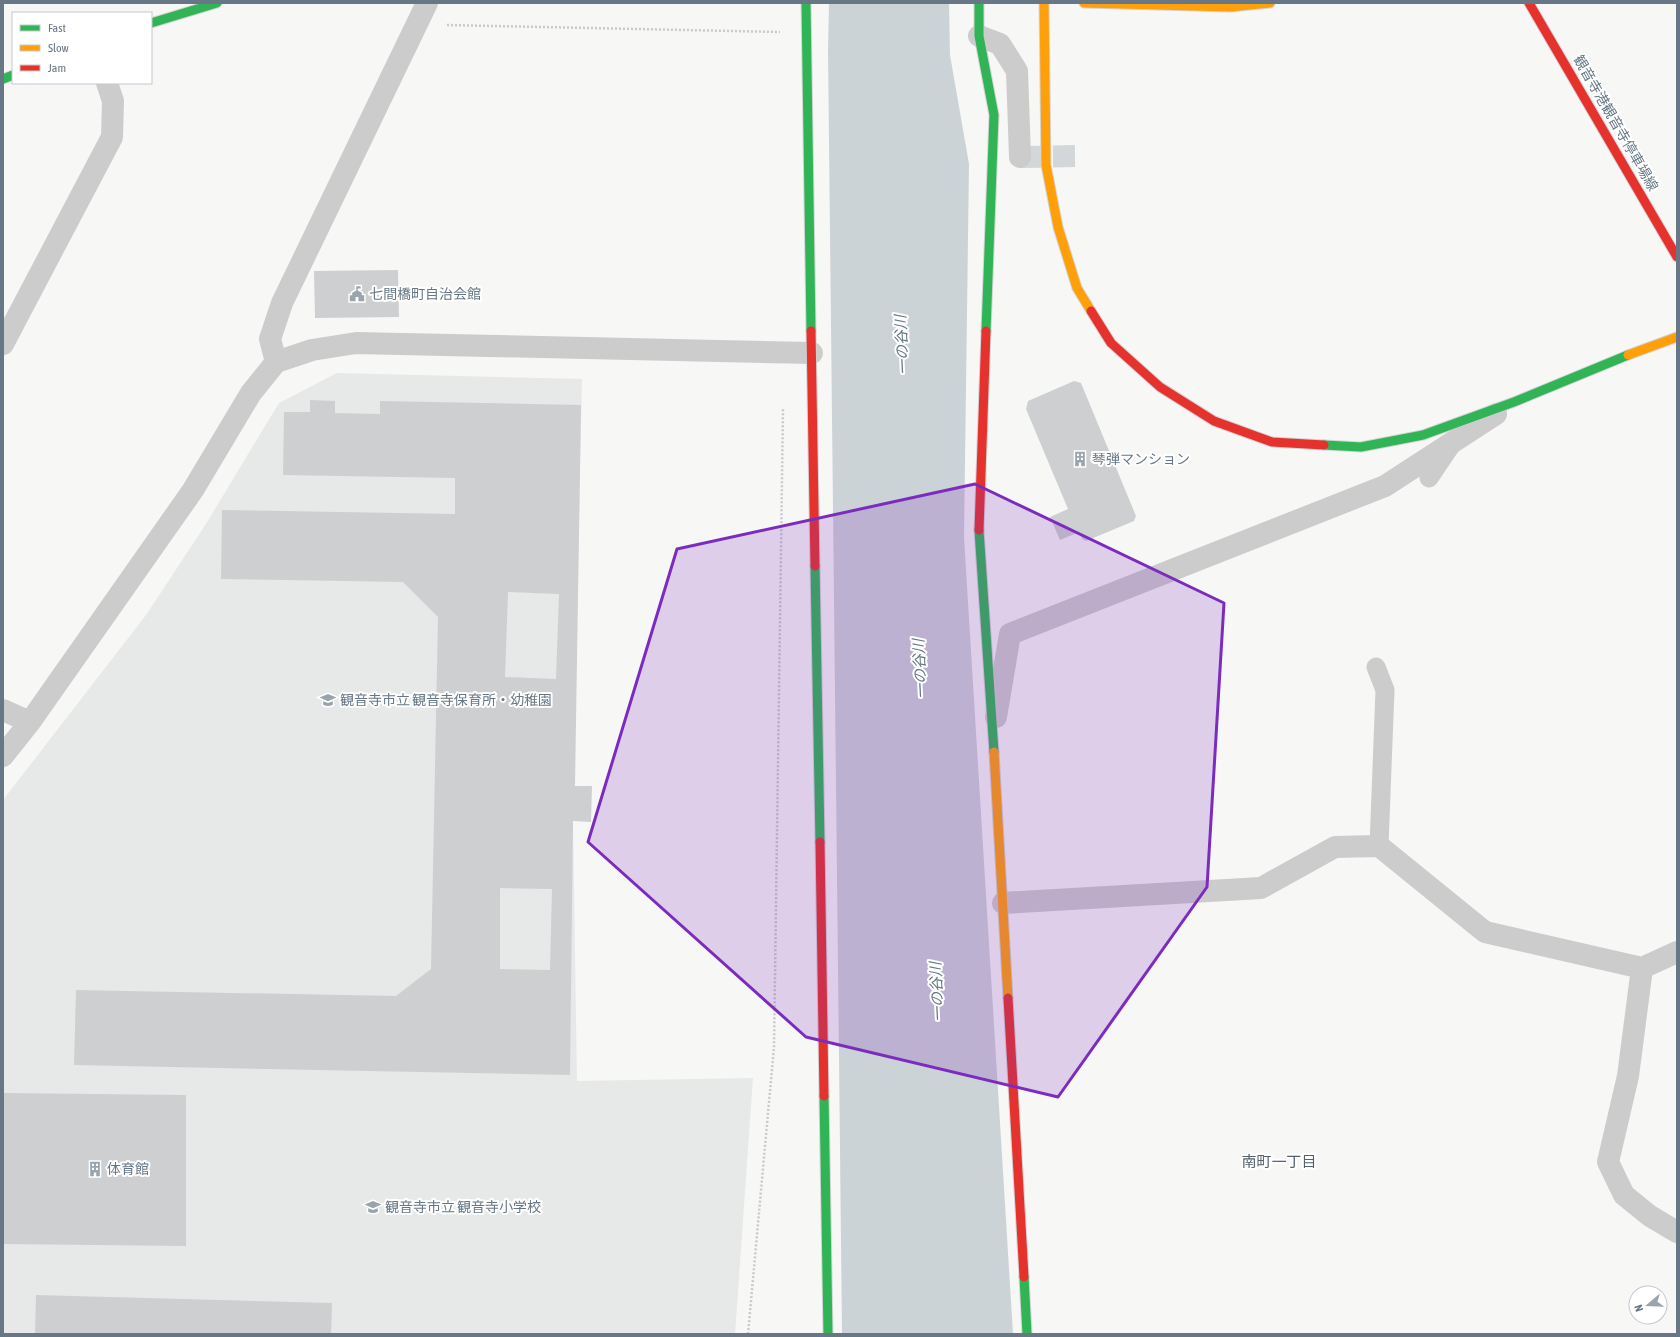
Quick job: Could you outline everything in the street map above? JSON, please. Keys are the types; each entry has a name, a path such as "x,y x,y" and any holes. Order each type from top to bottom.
{"street":[{"path":"152,23 217,3"},
{"path":"276,362 270,340 282,303 427,3"},
{"path":"806,3 828,1334"},
{"path":"979,3 979,36 994,115 979,527 993,732 1027,1334"},
{"path":"1044,3 1046,165 1058,227 1077,288 1112,343 1160,387 1214,421 1272,442 1361,447 1423,435 1514,402 1609,362 1677,337"},
{"path":"1084,3 1230,7 1270,3"},
{"name":"観音寺港観音寺停車場線","path":"1529,3 1677,257"},
{"path":"979,36 1000,44 1017,71 1020,157"},
{"path":"3,344 112,137 113,101 107,84"},
{"path":"3,756 30,722 193,490 251,393 276,362 312,350 356,343 812,353"},
{"path":"993,732 1010,634 1386,486 1514,402"},
{"path":"3,710 30,722"},
{"path":"1003,903 1261,888 1335,847 1379,846 1485,932 1642,968 1677,952"},
{"path":"1642,968 1628,1076 1608,1162 1624,1195 1650,1216 1677,1232"}],"lane":[{"path":"1429,478 1455,440"},
{"path":"1376,667 1385,690 1379,846"}],"path":[{"path":"442,25 779,32 782,37"},
{"path":"748,1334 774,1048 783,405"}],"highlighted area":[{"path":"975,484 1224,603 1207,887 1058,1097 806,1037 588,842 677,549"}],"shaded area":[{"name":"観音寺市立 観音寺保育所・幼稚園","path":"337,373 582,379 573,821 577,1081 753,1078 735,1334 3,1334 3,800 146,615 204,527 279,403"}],"water":[{"name":"一の谷川","path":"829,3 949,3 950,55 969,164 964,537 1013,1334 842,1334 828,50"}],"building":[{"name":"七間橋町自治会館","path":"398,270 399,317 315,318 314,271"},
{"name":"琴弾マンション","path":"1074,381 1081,383 1136,516 1134,521 1086,541 1082,539 1079,532 1060,540 1050,517 1068,509 1026,409 1028,401"},
{"path":"310,400 335,401 335,413 380,414 380,401 581,405 575,786 592,786 591,822 573,821 570,1075 74,1065 76,990 396,996 431,969 438,617 403,582 221,579 222,510 455,514 455,478 283,475 284,412 310,412","holes":["508,592 559,594 556,679 505,677","500,888 552,889 550,970 500,969"]},
{"name":"体育館","path":"3,1093 186,1095 186,1246 3,1244"},
{"path":"36,1295 332,1303 331,1334 35,1334"}],"tunnel":[{"path":"1020,157 1082,156"}],"traffic: fast":[{"path":"152,23 217,3"},
{"path":"806,3 811,331"},
{"path":"979,3 979,36 994,115 986,331"},
{"path":"3,79 12,75"},
{"path":"1324,445 1361,447 1423,435 1514,402 1628,355"},
{"path":"979,530 994,752"},
{"path":"815,566 820,842"},
{"path":"824,1096 828,1334"},
{"path":"1024,1277 1027,1334"}],"traffic: slow":[{"path":"1044,3 1046,165 1058,227 1077,288 1091,311"},
{"path":"1084,3 1230,7 1270,3"},
{"path":"1628,355 1677,337"},
{"path":"994,752 1008,998"}],"traffic: jam":[{"path":"1529,3 1677,257"},
{"path":"1091,311 1111,343 1160,387 1214,421 1272,442 1324,445"},
{"path":"811,331 815,566"},
{"path":"979,530 986,331"},
{"path":"820,842 824,1096"},
{"path":"1008,998 1024,1277"}],"place":[{"name":"七間橋町自治会館","path":"357,294"},
{"name":"琴弾マンション","path":"1080,459"},
{"name":"観音寺市立 観音寺保育所・幼稚園","path":"328,700"},
{"name":"体育館","path":"95,1169"},
{"name":"観音寺市立 観音寺小学校","path":"373,1207"}],"district":[{"name":"南町一丁目","path":"1279,1162"}]}
